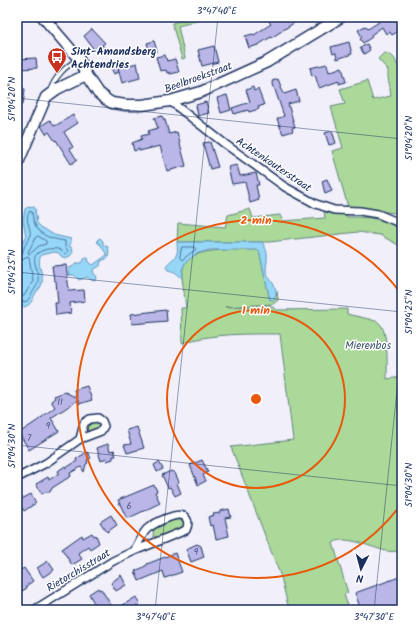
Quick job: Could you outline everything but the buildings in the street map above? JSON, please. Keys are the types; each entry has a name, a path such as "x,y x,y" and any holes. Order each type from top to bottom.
{"street":[{"name":"Beelbroekstraat","path":"43,17 79,59 86,75 98,93 112,103 126,105 142,105 170,101 201,92 267,62 341,17"},
{"path":"17,165 44,101 49,94 86,75"},
{"name":"Achtenkouterstraat","path":"170,101 225,144 285,187 316,204 334,210 360,211 378,214 402,224"},
{"path":"17,478 46,463 80,439"},
{"name":"Rietorchisstraat","path":"38,609 113,561 186,530 188,524 187,519 185,516 173,515 147,529 134,551"}],"lane":[{"path":"49,94 53,84 67,65 79,59"}],"green space":[{"path":"196,17 213,17 178,26 185,58 182,59 172,23"},
{"path":"384,53 393,57 397,65 402,67 402,214 348,207 332,151 343,148 331,107 345,104 340,89 367,81 373,100 391,96 388,70 378,59"},
{"path":"250,209 253,218 280,215 283,221 325,218 324,210 346,212 347,217 376,219 402,230 402,247 380,235 358,232 269,242 177,242 178,223 225,227 228,215"},
{"name":"Mierenbos","path":"235,249 259,250 270,300 276,296 277,291 278,300 273,304 225,307 269,305 277,310 347,309 347,314 378,322 382,326 387,348 387,379 402,377 402,551 386,551 359,542 344,540 333,543 348,593 344,594 349,610 289,610 281,577 231,447 293,440 280,334 243,334 206,337 182,343 181,308 186,308 182,278 183,267 193,256 201,253"},
{"path":"95,422 99,424 99,428 90,432 87,430 88,424"},
{"path":"181,518 184,523 181,529 161,537 154,537 154,529"}],"water":[{"path":"29,206 34,207 37,223 41,227 54,235 71,239 69,246 72,248 73,252 70,256 65,258 59,253 54,252 41,255 39,262 42,280 41,285 30,303 24,307 17,303 17,264 19,258 19,248 26,237 23,220 25,209"},
{"path":"100,238 103,241 103,245 108,247 109,252 108,258 101,261 100,266 94,269 93,272 97,277 96,280 93,281 86,278 79,280 74,275 69,275 69,268 74,266 76,263 82,263 85,258 88,258 89,262 93,265 107,255 98,243 97,240"},
{"path":"177,242 262,242 267,253 267,274 276,292 274,300 270,300 259,250 209,250 196,254 185,263 182,270 182,278 175,272 168,270 166,267 176,255"}],"place":[{"name":"Sint-Amandsberg Achtendries","path":"57,74"}]}
